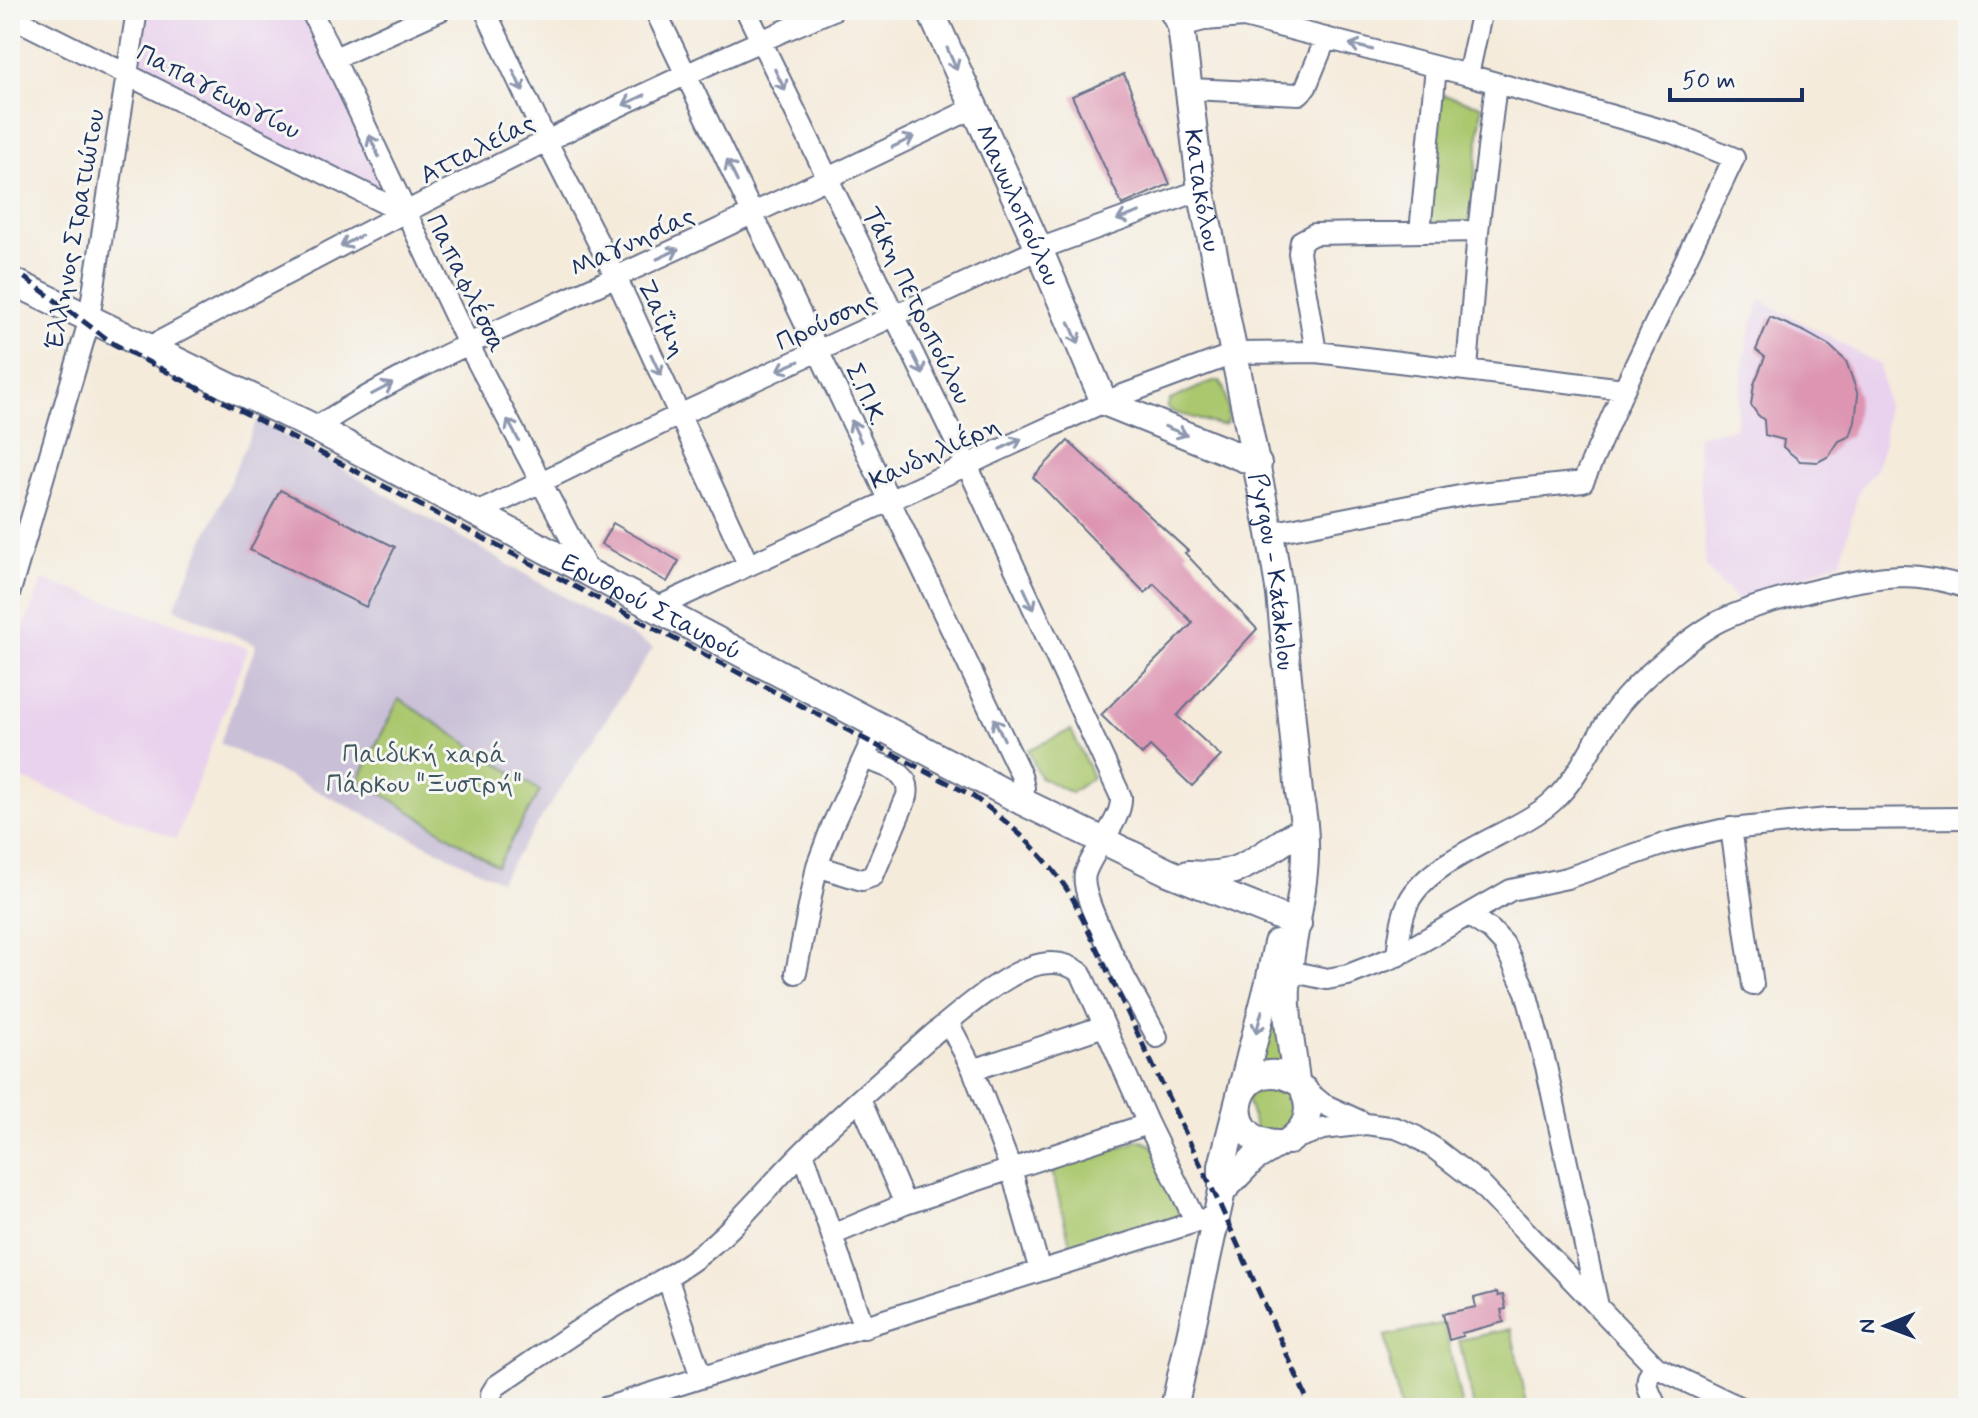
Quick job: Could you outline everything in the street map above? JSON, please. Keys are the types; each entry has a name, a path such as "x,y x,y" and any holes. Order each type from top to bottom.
{"main road":[{"name":"Μανωλοπούλου","path":"930,10 1039,249 1104,402"},
{"name":"Κατακόλου","path":"1178,15 1201,190 1236,353"},
{"name":"Ερυθρού Σταυρού","path":"10,280 89,320 151,346 479,512 1023,802 1168,872 1290,921"},
{"name":"Pyrgou - Katakolou","path":"1174,1408 1211,1210 1269,982 1290,921 1307,852 1307,825 1299,793 1280,594 1236,353"},
{"path":"1104,402 1258,464"},
{"name":"Pyrgou - Katakolou","path":"1211,1210 1253,1159 1299,1134 1309,1113 1300,1085 1287,992 1292,836 1299,793"},
{"path":"1168,872 1208,876 1240,870 1292,836"},
{"path":"1284,1143 1256,1140 1247,1133 1238,1112 1239,1100 1243,1089 1262,1075 1286,1075 1300,1085"}],"street":[{"name":"Έλληνος Στρατιώτου","path":"10,591 89,320 137,10"},
{"name":"Παπαφλέσσα","path":"311,10 468,344 589,573"},
{"path":"335,58 441,10"},
{"name":"Ζαΐμη","path":"485,10 547,142 616,277 748,564"},
{"name":"Σ.Π.Κ.","path":"655,10 1021,775 1023,802"},
{"name":"Τάκη Πετροπούλου","path":"746,10 967,465 1121,797 1120,811 1101,840 1085,874 1086,895 1157,1037"},
{"name":"Ατταλείας","path":"151,346 547,142 761,40 833,10"},
{"path":"1468,75 1482,10"},
{"path":"1178,15 1204,20 1244,17 1326,38 1673,133 1734,158 1583,482 1470,494 1270,533"},
{"name":"Παπαγεωργίου","path":"10,16 404,213"},
{"path":"1190,89 1299,94 1306,87 1326,38"},
{"path":"1420,232 1436,67"},
{"path":"1467,369 1478,231 1496,84"},
{"name":"Μαγνησίας","path":"315,428 341,410 468,344 753,215 974,108"},
{"name":"Προύσσης","path":"479,512 679,415 1039,249 1201,190"},
{"path":"1316,352 1299,253 1301,241 1314,234 1478,231"},
{"name":"Κανδηλιέρη","path":"658,607 1104,402 1236,353 1316,352 1624,389"},
{"path":"1397,956 1406,908 1413,893 1455,859 1540,812 1554,801 1583,765 1624,698 1653,670 1714,624 1746,610 1844,584 1902,576 1942,580 1968,588"},
{"path":"796,973 817,866 879,725"},
{"path":"817,866 866,880 873,876 879,863 909,785 903,775 864,758"},
{"path":"1289,971 1327,979 1348,975 1397,956 1511,890 1567,878 1670,842 1731,828 1827,819 1968,818"},
{"path":"1731,828 1753,985"},
{"path":"1469,916 1491,930 1504,944 1526,992 1546,1066 1598,1306"},
{"path":"491,1408 491,1394 496,1386 609,1310 701,1254 860,1099 979,998 1040,964 1062,963 1081,973 1148,1124 1211,1210 1040,1271 605,1408"},
{"path":"948,1022 973,1070 1011,1169 1040,1271"},
{"path":"973,1070 1104,1026"},
{"path":"1300,1085 1323,1104 1366,1124"},
{"path":"860,1099 905,1204"},
{"path":"832,1235 905,1204 1148,1124"},
{"path":"1284,1143 1323,1129 1366,1124 1396,1128 1415,1136 1453,1162 1529,1233 1656,1367 1741,1408"},
{"path":"803,1152 864,1328"},
{"path":"667,1277 701,1377"},
{"path":"1656,1367 1649,1372 1647,1382 1657,1408"}],"shaded area":[{"path":"143,10 300,10 397,203 132,71"},
{"path":"1760,299 1880,365 1887,405 1884,443 1875,471 1859,490 1841,561 1738,601 1706,567 1697,435 1735,428 1747,343"},
{"path":"257,420 653,648 500,881 220,743 256,645 174,608"},
{"path":"43,580 248,648 176,839 10,774 10,662"}],"green space":[{"path":"1440,94 1482,106 1470,225 1426,224"},
{"path":"1213,381 1220,381 1224,390 1226,424 1219,425 1173,412 1167,407 1170,400"},
{"name":"Παιδική χαρά Πάρκου \"Ξυστρή\"","path":"399,699 540,791 497,866 359,779"},
{"path":"1071,730 1093,777 1071,793 1040,777 1028,750"},
{"path":"1269,1004 1280,1005 1286,1066 1256,1067"},
{"path":"1285,1084 1301,1105 1284,1135 1257,1132 1247,1099 1259,1085"},
{"path":"1140,1140 1153,1146 1179,1208 1178,1215 1171,1222 1071,1248 1052,1171"},
{"path":"1444,1323 1462,1408 1400,1408 1385,1336"},
{"path":"1511,1329 1528,1408 1474,1408 1459,1340"}],"building":[{"path":"1124,74 1170,184 1122,205 1072,96"},
{"path":"1770,317 1830,346 1846,361 1858,395 1850,436 1839,441 1829,456 1818,462 1800,461 1783,447 1784,440 1765,435 1764,420 1751,405 1754,384 1765,357 1756,350"},
{"path":"1068,441 1188,551 1185,553 1257,629 1177,716 1221,756 1192,786 1150,746 1142,755 1101,715 1193,623 1154,584 1145,593 1033,477"},
{"path":"280,490 395,547 366,607 250,550"},
{"path":"613,523 679,561 667,582 601,544"},
{"path":"1497,1292 1498,1296 1503,1295 1506,1309 1501,1310 1504,1322 1462,1333 1463,1336 1449,1340 1443,1314 1476,1307 1474,1298"}],"railway":[{"path":"10,267 114,344 971,795 1001,817 1040,855 1073,899 1219,1203 1311,1408"}]}
